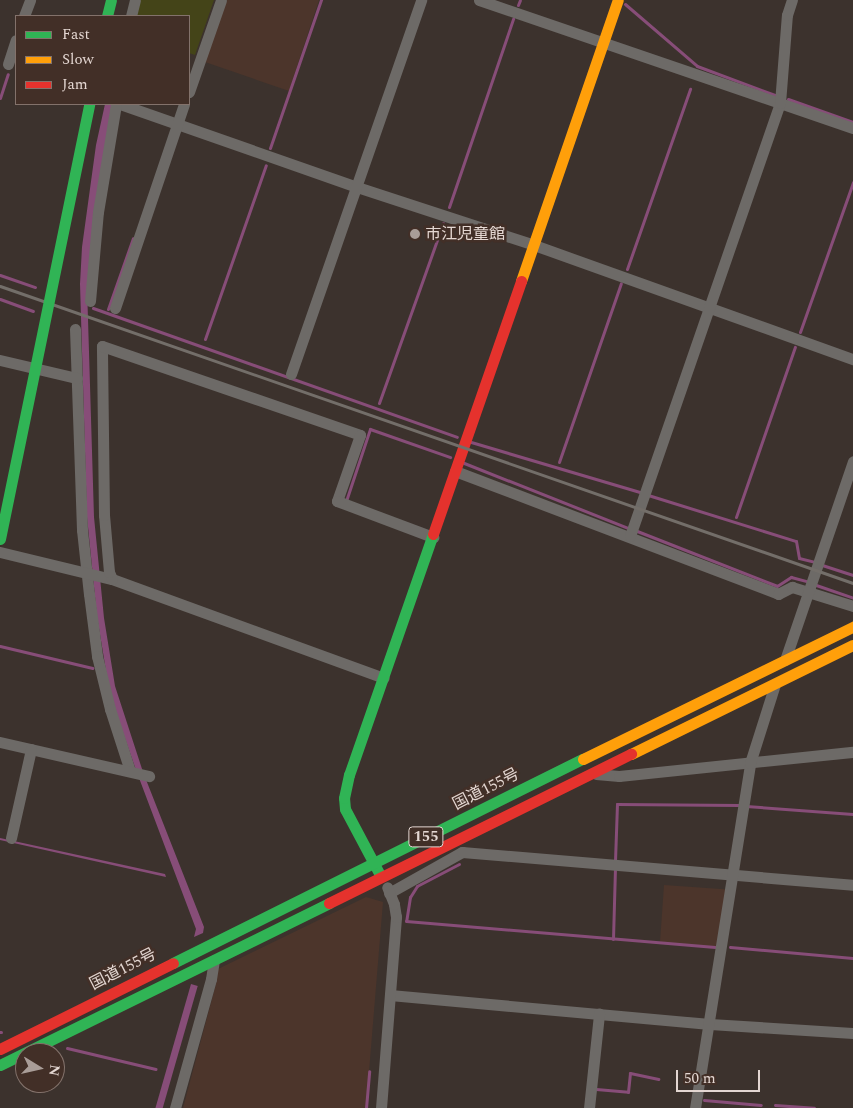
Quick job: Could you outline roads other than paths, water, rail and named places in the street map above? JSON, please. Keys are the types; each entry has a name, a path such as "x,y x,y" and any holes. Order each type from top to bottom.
{"main road":[{"path":"107,15 111,0"},
{"path":"382,877 345,809 344,798 349,775 618,0"},
{"path":"0,539 89,105"},
{"name":"国道155号","path":"0,1049 374,862 853,627"},
{"name":"国道155号","path":"0,1065 853,645"}],"street":[{"path":"24,15 30,0"},
{"path":"131,15 135,0"},
{"path":"190,89 221,0"},
{"path":"291,374 421,0"},
{"path":"479,0 853,128"},
{"path":"630,536 780,103 787,15 792,0"},
{"path":"8,64 15,43"},
{"path":"90,301 98,212 116,105"},
{"path":"123,105 357,187 534,245 853,359"},
{"path":"115,308 184,105"},
{"path":"75,329 82,530 87,573 98,656 110,709 132,771"},
{"path":"112,580 109,572 104,515 102,346 360,435 338,501 433,537"},
{"path":"0,360 77,378"},
{"path":"784,662 810,592 853,461"},
{"path":"456,471 778,594 792,587 853,606"},
{"path":"0,552 112,580 384,678"},
{"path":"695,1108 710,1024 750,763 776,682"},
{"path":"0,742 148,775"},
{"path":"11,838 31,749"},
{"path":"592,774 619,776 853,752"},
{"path":"390,893 462,852 853,885"},
{"path":"381,1108 396,917 390,893 382,877"},
{"path":"175,1108 214,960"},
{"path":"390,994 710,1024 853,1033"},
{"path":"589,1108 599,1014"}],"waterway":[{"path":"270,148 321,0"},
{"path":"518,5 520,0"},
{"path":"625,4 697,66 775,95"},
{"path":"449,207 513,19"},
{"path":"0,98 8,74"},
{"path":"627,269 690,89"},
{"path":"788,99 853,122"},
{"path":"205,339 266,165"},
{"path":"800,332 853,182"},
{"path":"379,403 443,223"},
{"path":"108,309 133,238"},
{"path":"0,275 35,287"},
{"path":"559,462 621,283"},
{"path":"0,299 33,311"},
{"path":"93,308 457,437"},
{"path":"736,517 795,347"},
{"path":"346,501 370,429 450,457"},
{"path":"471,442 640,492"},
{"path":"464,463 628,528"},
{"path":"648,495 796,541 799,558 815,562"},
{"path":"637,531 777,586 791,577 806,581"},
{"path":"822,565 853,575"},
{"path":"816,585 853,598"},
{"path":"0,646 92,668"},
{"path":"615,861 617,804 739,805"},
{"path":"746,806 853,814"},
{"path":"459,864 417,886 410,897 406,921 715,947"},
{"path":"613,939 615,869"},
{"path":"730,947 853,958"},
{"path":"67,1048 156,1069"},
{"path":"366,1108 369,1071"},
{"path":"596,1089 628,1092 630,1073 658,1079"},
{"path":"704,1100 761,1105"},
{"path":"775,1105 814,1108"}],"railway":[{"path":"0,286 853,583"}],"place":[{"name":"市江児童館","path":"415,234"}]}
